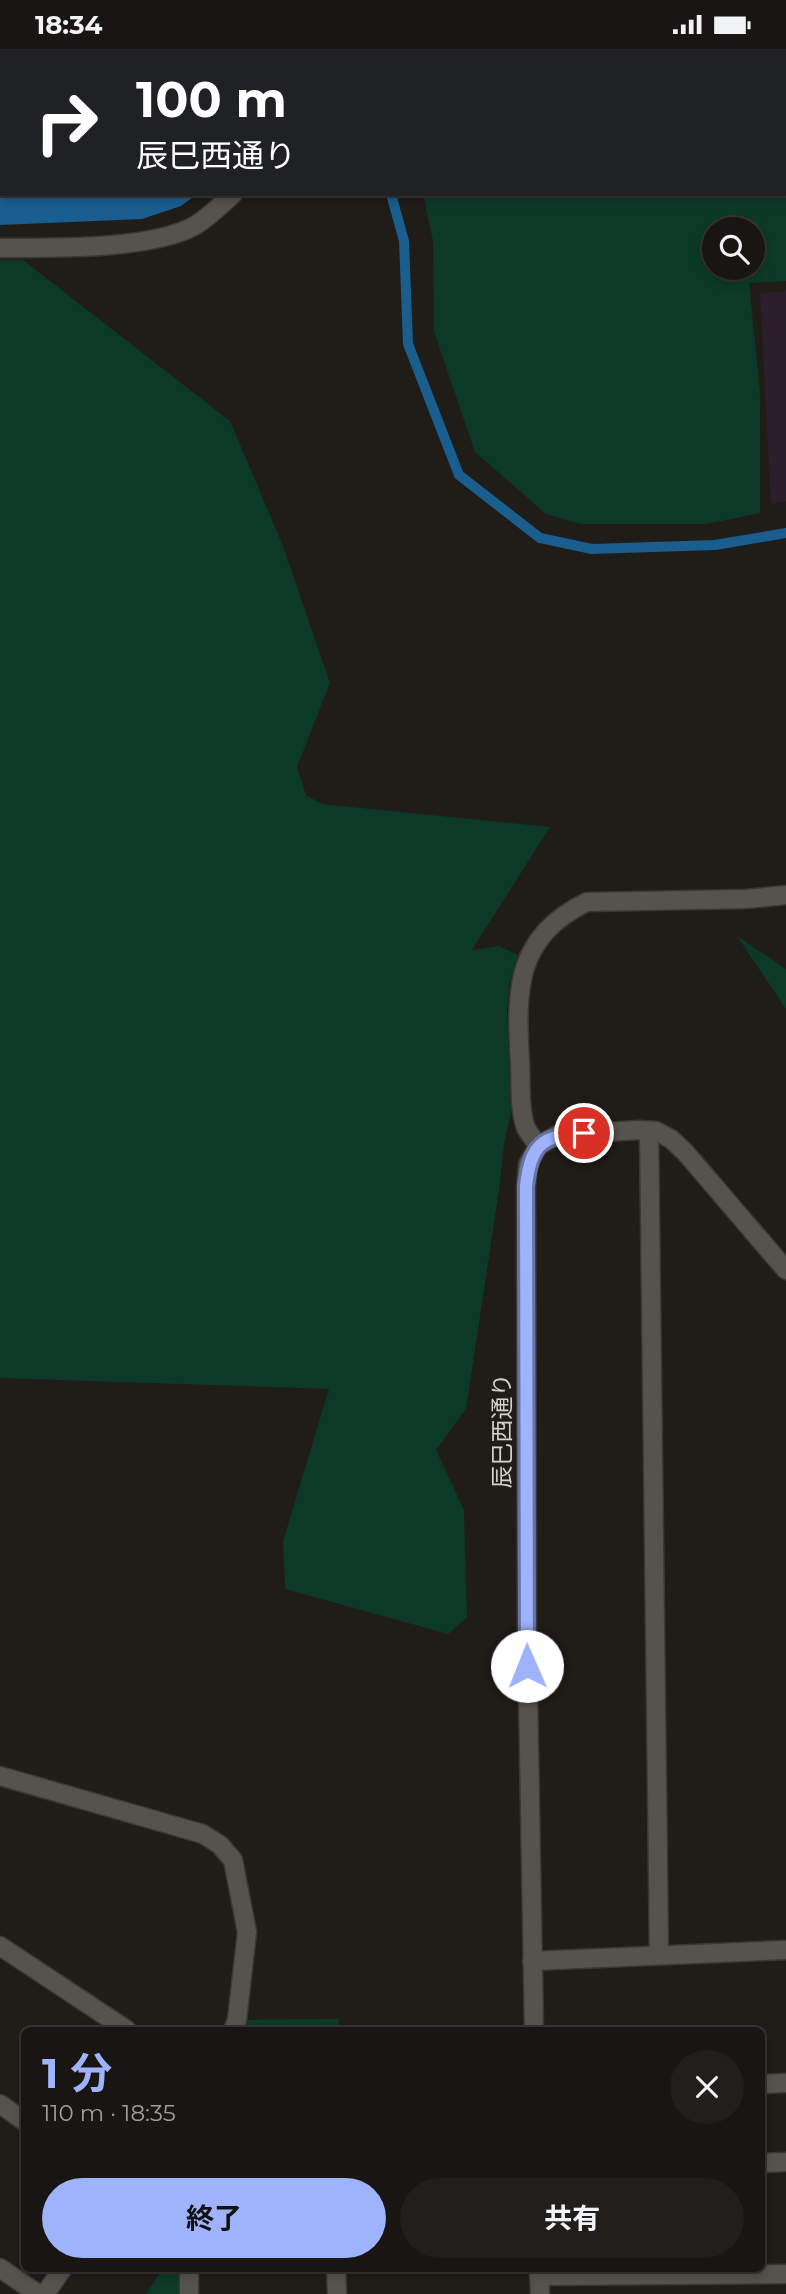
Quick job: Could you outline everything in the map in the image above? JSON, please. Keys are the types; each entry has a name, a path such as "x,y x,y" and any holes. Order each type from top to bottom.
{"street":[{"path":"0,248 57,248 144,241 172,235 194,226 231,196"},
{"path":"786,895 746,899 587,902 554,923 531,953 523,970 517,1009 522,1104 526,1128 538,1146 557,1135 656,1131 671,1139 685,1153 786,1270"},
{"path":"649,1131 659,1955"},
{"name":"辰巳西通り","path":"534,2027 527,1625 526,1186 528,1164 538,1146"},
{"path":"0,1776 203,1834 220,1845 233,1860 247,1932 234,2027"},
{"path":"0,1946 122,2027"},
{"path":"532,1961 786,1950"},
{"path":"765,2084 786,2083"},
{"path":"0,2104 21,2119"},
{"path":"765,2163 786,2162"},
{"path":"0,2268 38,2294"},
{"path":"45,2294 60,2272"},
{"path":"189,2272 189,2294"},
{"path":"336,2272 337,2294"},
{"path":"540,2279 786,2274"}],"shaded area":[{"path":"786,291 786,501 771,504 760,293"}],"green space":[{"path":"423,196 786,196 786,281 749,283 760,393 760,513 707,524 580,524 546,514 475,452 434,332 433,241"},
{"path":"0,260 23,260 230,421 283,546 330,683 297,767 306,795 322,804 550,827 472,950 499,946 518,955 509,985 507,1009 511,1112 504,1144 466,1409 436,1450 464,1510 467,1617 448,1634 285,1589 283,1541 329,1389 0,1378"},
{"path":"737,936 786,969 786,1009"},
{"path":"339,2019 338,2027 234,2027 237,2020"},
{"path":"160,2272 189,2272 189,2294 146,2294"}],"water":[{"path":"0,196 194,196 181,206 142,219 0,225"}],"waterway":[{"path":"392,196 404,241 408,344 459,475 540,538 592,549 715,545 786,533"}],"route":[{"path":"527,1666 528,1164 538,1146 557,1135 584,1133"}]}
